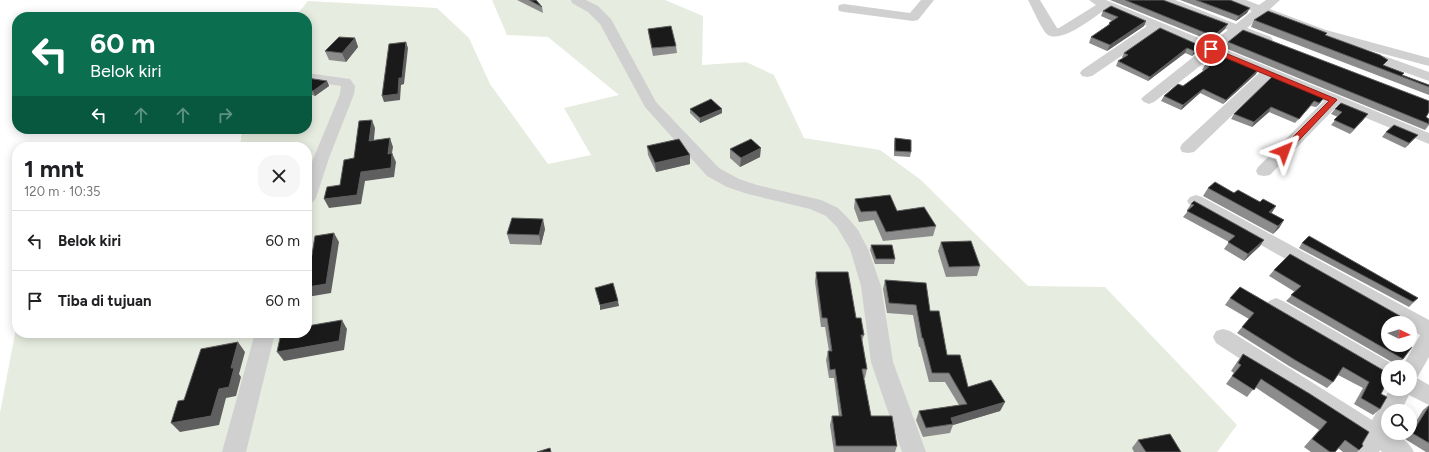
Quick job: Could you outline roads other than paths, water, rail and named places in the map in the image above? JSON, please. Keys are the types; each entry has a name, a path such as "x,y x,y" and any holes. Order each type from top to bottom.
{"street":[{"path":"577,0 593,10 606,22 650,104 713,172 733,183 754,190 815,204 832,212 847,229 859,249 871,286 882,362 914,452"},
{"path":"844,8 913,17 928,0"},
{"path":"1034,0 1053,32 1062,32 1101,2 1429,139"},
{"path":"1164,0 1282,46"},
{"path":"1234,0 1321,33 1349,46 1429,77"},
{"path":"1149,99 1274,0"},
{"path":"1087,73 1156,26"},
{"path":"1321,33 1429,62"},
{"path":"1188,148 1269,72"},
{"path":"312,77 345,82 348,86 347,94 312,184"},
{"path":"1264,171 1334,100"},
{"path":"1196,201 1429,330"},
{"path":"1276,306 1381,368"},
{"path":"1417,360 1429,337"},
{"path":"234,452 264,338"},
{"path":"1223,338 1371,444 1402,452"},
{"path":"1417,389 1429,396"},
{"path":"1371,444 1381,425"}]}
